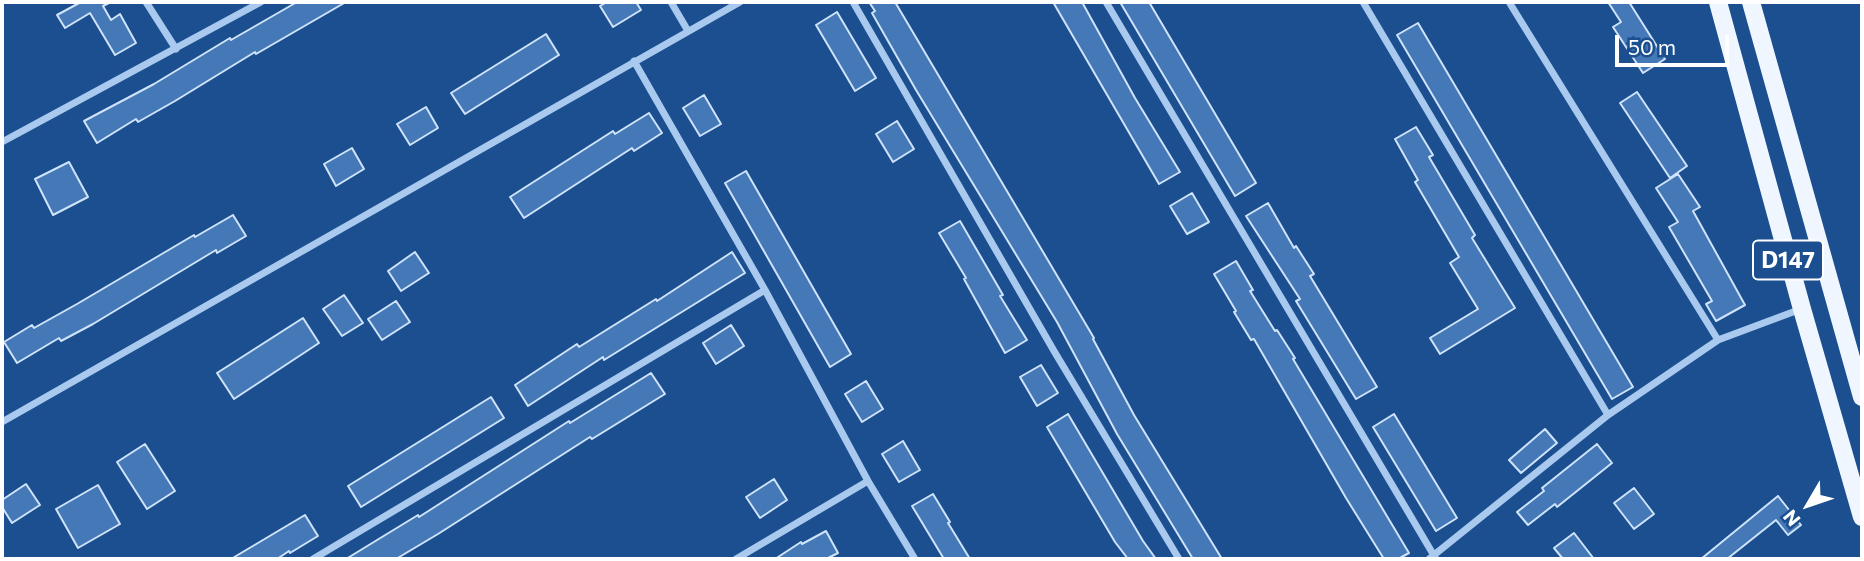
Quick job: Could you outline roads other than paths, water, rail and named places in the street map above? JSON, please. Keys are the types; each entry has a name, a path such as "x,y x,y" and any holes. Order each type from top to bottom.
{"main road":[{"name":"D147","path":"1718,2 1862,517"},
{"name":"D147","path":"1751,2 1862,397"}],"street":[{"path":"146,2 176,49"},
{"path":"2,142 261,2"},
{"path":"671,2 688,31"},
{"path":"2,422 740,2"},
{"path":"853,2 1054,351 1179,559"},
{"path":"1106,2 1433,558 1608,415 1718,340 1802,309"},
{"path":"1363,2 1608,415"},
{"path":"1509,2 1718,340"},
{"path":"634,61 915,559"},
{"path":"313,559 765,290"},
{"path":"736,559 869,481"}]}
